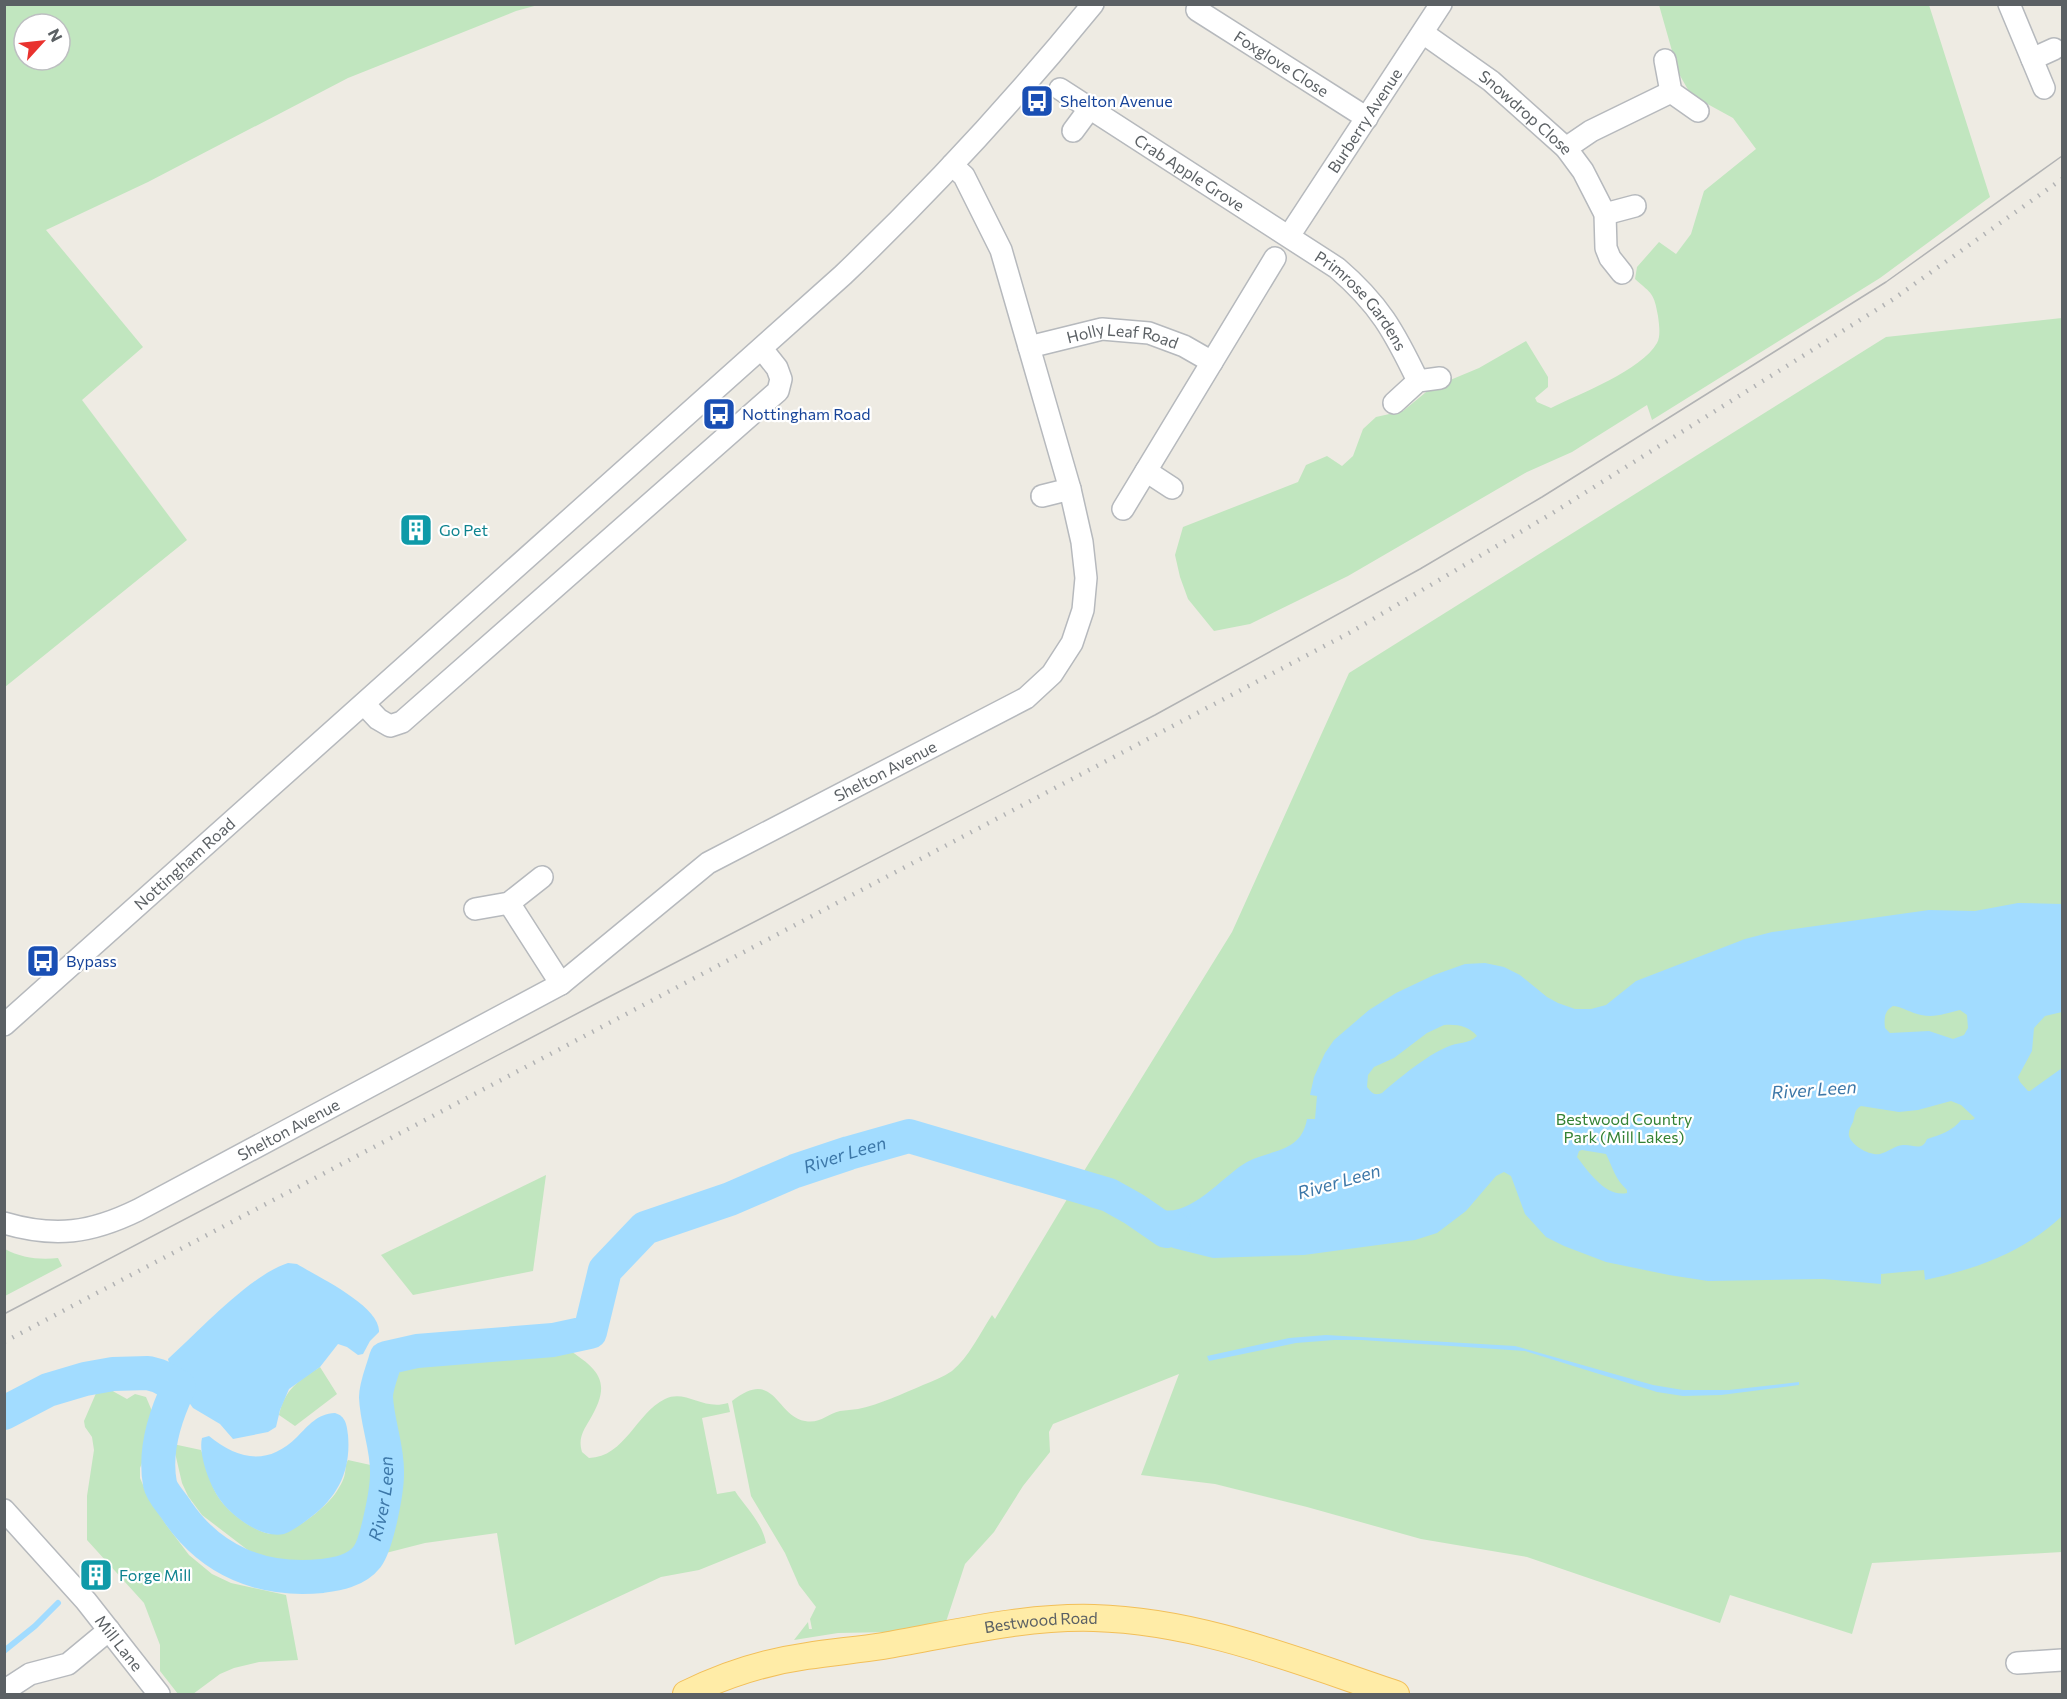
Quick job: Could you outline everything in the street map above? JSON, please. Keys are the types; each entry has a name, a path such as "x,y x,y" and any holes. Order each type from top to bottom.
{"main road":[{"name":"Bestwood Road","path":"686,1695 736,1673 786,1659 881,1646 1009,1624 1093,1618 1158,1623 1203,1632 1247,1644 1396,1695"}],"street":[{"name":"Nottingham Road","path":"4,1025 762,349 886,234 1037,72 1093,4"},
{"name":"Burberry Avenue","path":"1289,236 1442,4"},
{"path":"2009,4 2044,88"},
{"name":"Foxglove Close","path":"1197,10 1367,118"},
{"name":"Snowdrop Close","path":"1423,33 1491,81 1566,148 1583,171 1605,214 1606,248 1610,258 1622,273"},
{"path":"2032,59 2054,49"},
{"path":"1665,60 1671,92 1698,111"},
{"name":"Crab Apple Grove","path":"1060,89 1289,236"},
{"path":"1566,148 1591,131 1671,92"},
{"path":"1073,131 1090,108"},
{"name":"Shelton Avenue","path":"4,1223 51,1233 93,1228 116,1221 561,984 708,863 1026,698 1052,674 1072,643 1083,610 1086,579 1082,542 1070,489 1001,250 964,176 952,165"},
{"path":"1605,214 1635,206"},
{"name":"Primrose Gardens","path":"1289,236 1337,268 1379,309 1397,338 1418,381"},
{"path":"1123,509 1275,258"},
{"name":"Holly Leaf Road","path":"1029,347 1102,329 1149,333 1184,346 1212,362"},
{"path":"364,704 378,719 390,726 402,722 778,391 782,379 777,368 762,349"},
{"path":"1394,403 1418,381 1440,378"},
{"path":"1146,471 1172,488"},
{"path":"1042,496 1070,489"},
{"path":"476,909 509,903 543,877"},
{"path":"509,903 561,984"},
{"name":"Mill Lane","path":"4,1510 60,1571 159,1695"},
{"path":"4,1691 30,1674 69,1664 109,1630"},
{"path":"2017,1663 2062,1660"}],"green space":[{"path":"5,4 538,5 516,11 348,78 148,182 46,230 143,347 82,400 187,540 5,687"},
{"path":"1659,5 1929,5 1990,197 1880,278 1652,420 1647,405 1572,452 1527,472 1348,576 1250,624 1214,631 1188,599 1180,577 1175,555 1183,527 1298,482 1306,465 1327,456 1342,466 1353,456 1363,429 1376,417 1403,411 1431,388 1479,368 1526,341 1548,377 1548,387 1535,398 1537,402 1551,408 1624,372 1638,363 1657,343 1659,330 1655,303 1649,291 1635,279 1637,267 1659,242 1676,254 1691,234 1704,191 1756,149 1733,118 1691,95 1678,72"},
{"name":"Bestwood Country Park (Mill Lakes)","path":"2062,318 2062,1552 1872,1563 1852,1634 1730,1595 1720,1623 1527,1557 1421,1539 1215,1484 1141,1475 1179,1374 1053,1424 1049,1432 1050,1452 1023,1486 994,1532 965,1564 943,1631 838,1633 794,1640 808,1622 809,1629 812,1629 810,1619 816,1607 799,1585 785,1553 751,1496 732,1401 746,1392 757,1389 766,1391 795,1417 810,1422 835,1412 883,1402 945,1375 964,1359 992,1315 995,1319 1232,932 1349,673 1886,337"},
{"path":"546,1175 533,1271 413,1295 381,1255"},
{"path":"5,1249 31,1258 58,1258 62,1266 5,1296"},
{"path":"563,1346 593,1369 601,1385 596,1407 581,1439 582,1452 589,1458 601,1456 612,1450 646,1414 665,1399 680,1397 719,1405 728,1403 730,1412 702,1418 717,1494 735,1491 757,1522 766,1543 699,1570 661,1577 515,1645 497,1533 425,1543 382,1554 384,1542 380,1504 387,1457 378,1412 379,1391 387,1371 394,1365 408,1361"},
{"path":"320,1367 337,1394 295,1426 279,1415 285,1398 294,1386"},
{"path":"100,1384 127,1399 135,1394 146,1397 155,1418 152,1437 140,1468 140,1478 149,1499 189,1555 212,1574 231,1583 286,1595 298,1660 259,1662 234,1668 220,1674 193,1694 178,1694 160,1671 160,1645 144,1603 87,1540 87,1496 94,1450 92,1437 84,1421"},
{"path":"173,1444 201,1450 211,1482 221,1501 245,1523 261,1531 275,1534 291,1530 324,1506 341,1484 348,1460 375,1466 369,1502 373,1530 367,1542 358,1552 332,1564 306,1568 287,1566 262,1559 202,1515 188,1496 182,1483"}],"water":[{"path":"2018,903 2062,904 2062,1012 2045,1016 2034,1028 2032,1051 2018,1077 2030,1091 2062,1068 2062,1216 2032,1240 1981,1264 1925,1280 1924,1270 1881,1274 1881,1284 1823,1279 1708,1281 1669,1275 1606,1262 1546,1237 1525,1214 1511,1176 1504,1172 1496,1176 1466,1211 1437,1233 1415,1240 1304,1255 1213,1258 1173,1248 1128,1223 1141,1197 1156,1208 1168,1211 1180,1209 1193,1203 1247,1162 1292,1144 1304,1130 1307,1119 1315,1119 1317,1096 1310,1095 1314,1077 1334,1040 1369,1010 1396,993 1434,975 1465,964 1485,963 1504,967 1520,975 1558,1003 1575,1009 1591,1009 1606,1005 1636,981 1745,939 1772,932 1929,910 1975,911","holes":["1893,1006 1926,1016 1960,1010 1967,1015 1968,1028 1964,1035 1953,1039 1929,1031 1890,1033 1885,1028 1885,1016","1444,1025 1454,1025 1462,1026 1477,1036 1447,1047 1431,1056 1404,1074 1382,1093 1375,1094 1370,1091 1367,1087 1368,1075 1374,1067 1394,1058 1427,1033","1951,1101 1961,1105 1975,1118 1961,1120 1950,1130 1927,1139 1923,1145 1900,1146 1880,1154 1862,1150 1849,1136 1855,1113 1861,1106 1899,1112 1918,1110","1579,1151 1606,1154 1627,1193 1612,1191 1598,1182 1577,1157"]},
{"path":"288,1263 297,1264 359,1302 377,1322 379,1332 370,1341 363,1354 358,1355 338,1344 320,1367 289,1389 276,1427 268,1432 233,1439 220,1424 193,1408 173,1380 168,1359 257,1279"},
{"path":"1326,1335 1515,1346 1653,1385 1683,1390 1729,1390 1799,1382 1799,1385 1721,1395 1683,1396 1657,1392 1525,1351 1362,1340 1296,1343 1209,1361 1207,1356 1289,1338"},
{"path":"335,1413 344,1419 347,1428 348,1447 345,1470 336,1491 311,1517 284,1534 275,1535 258,1530 240,1520 221,1501 206,1470 201,1445 202,1438 209,1436 242,1455 264,1456 286,1446 318,1418"}],"waterway":[{"name":"River Leen","path":"4,1413 48,1390 85,1379 113,1374 148,1373 159,1376 179,1387 162,1434 158,1459 160,1484 191,1528 222,1555 259,1571 300,1577 328,1575 346,1571 363,1562 371,1550 378,1530 387,1474 376,1397 386,1358 417,1351 553,1340 590,1332 605,1270 645,1228 730,1199 795,1171 909,1136 1109,1195 1166,1231 1174,1228"},
{"path":"4,1651 35,1626 58,1603"}],"tram line":[{"path":"4,1314 603,1000 1155,715 1420,569 1542,497 1886,282 2062,156"}],"railway":[{"path":"4,1342 1351,632 1551,514 1892,300 2062,179"}],"place":[{"name":"Shelton Avenue","path":"1037,101"},
{"name":"Nottingham Road","path":"719,414"},
{"name":"Go Pet","path":"416,530"},
{"name":"Bypass","path":"43,961"},
{"name":"Forge Mill","path":"96,1575"}]}
